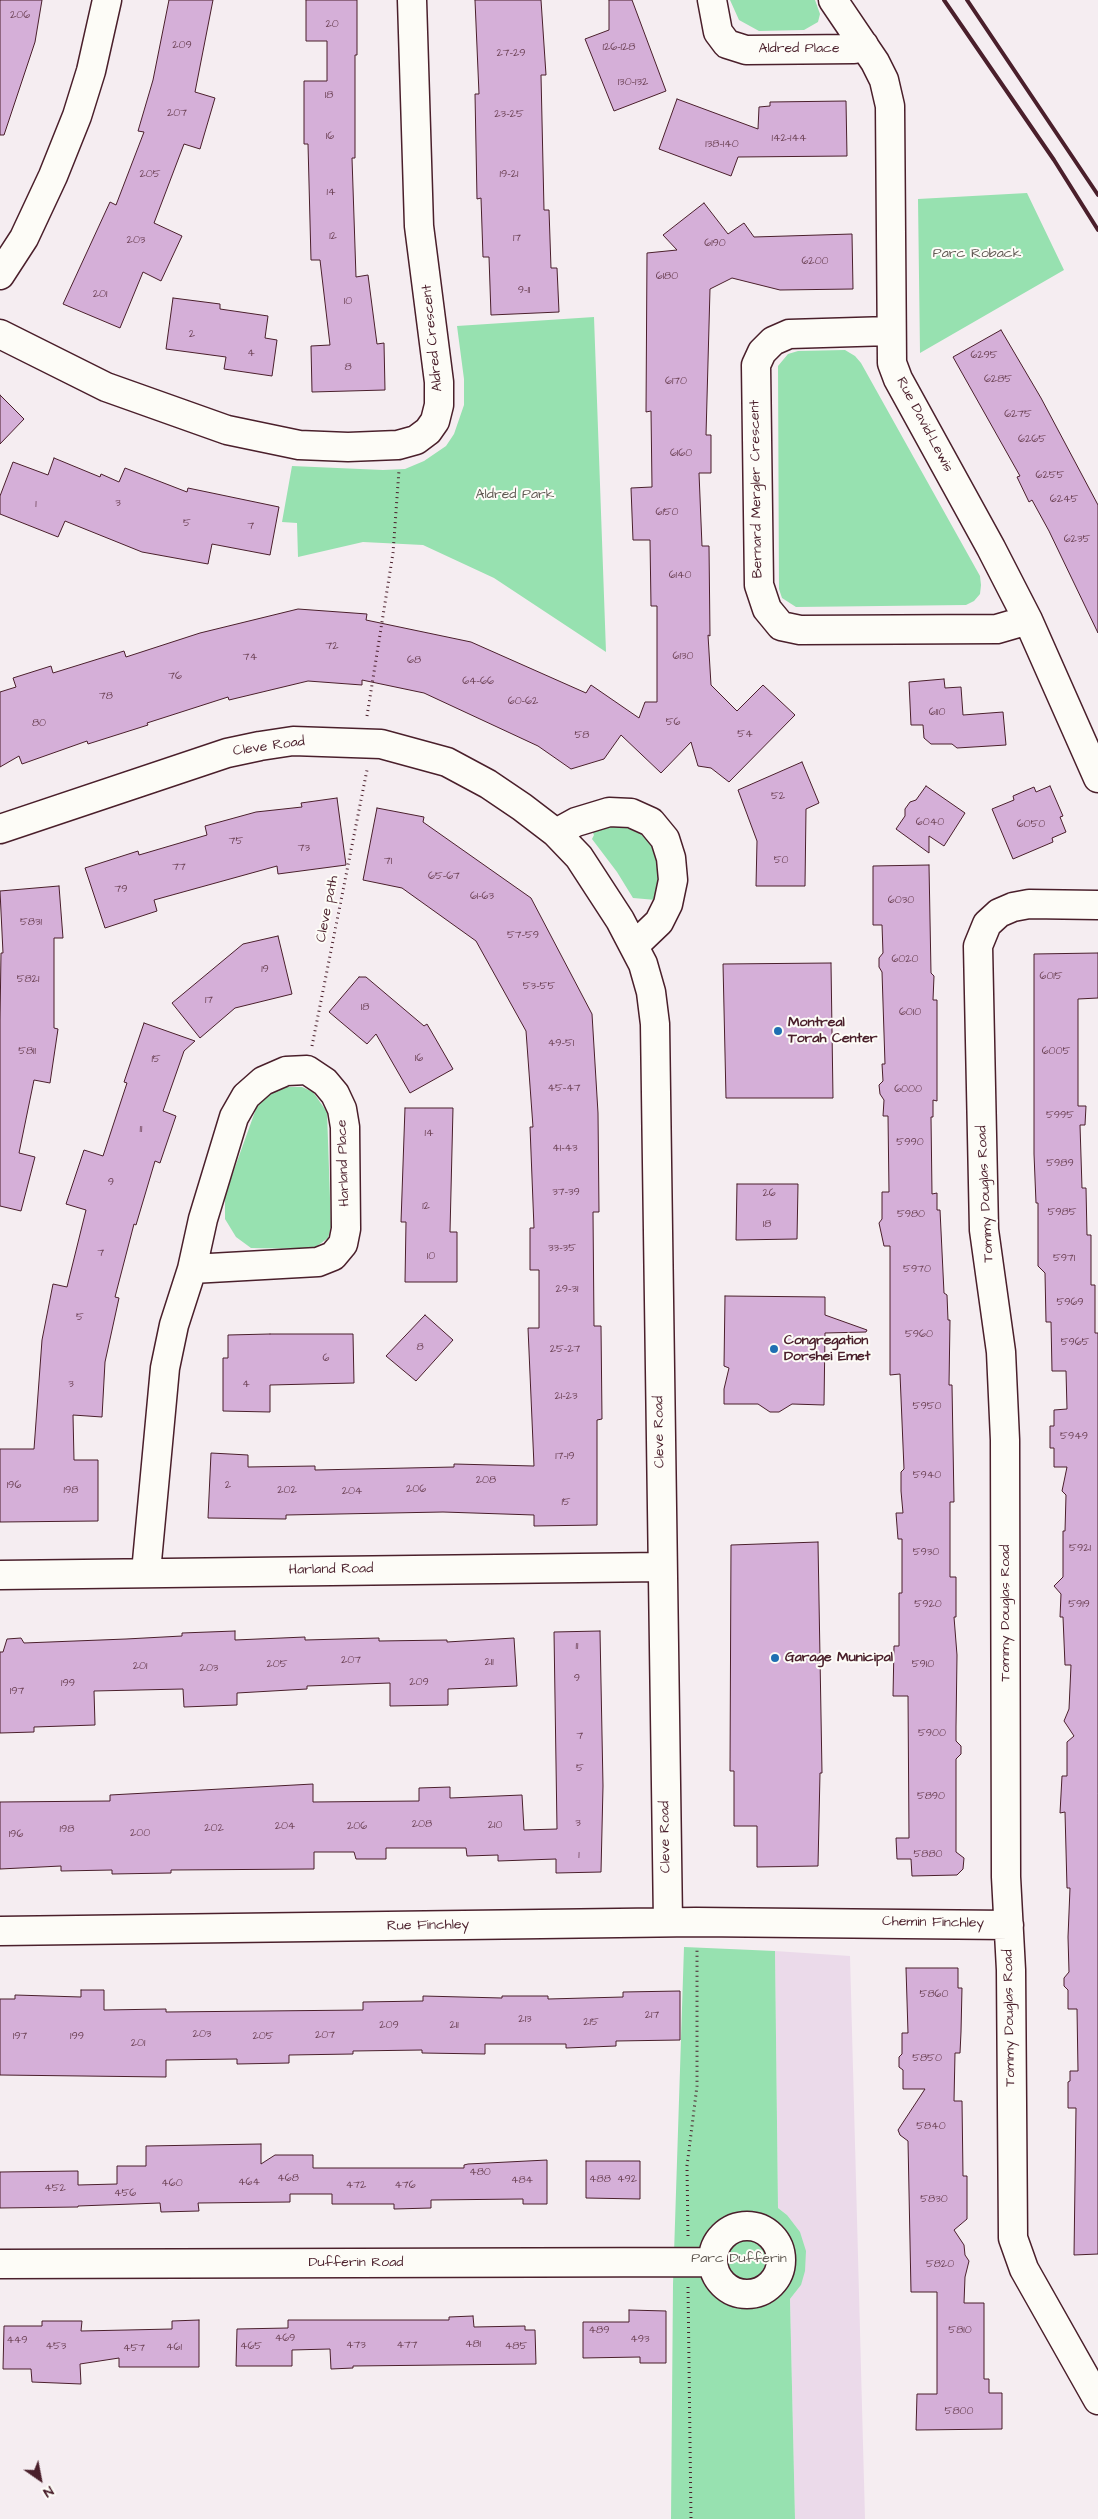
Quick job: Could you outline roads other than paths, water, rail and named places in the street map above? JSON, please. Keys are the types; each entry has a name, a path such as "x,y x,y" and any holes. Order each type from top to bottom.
{"street":[{"path":"0,275 24,238 77,116 91,71 107,0"},
{"name":"Aldred Crescent","path":"0,334 106,387 227,430 299,445 348,447 398,445 416,440 428,431 435,421 439,405 439,382 419,226 412,0"},
{"name":"Aldred Place","path":"712,0 718,32 727,44 746,50 854,49 864,45 833,0"},
{"name":"Rue David-Lewis","path":"864,45 884,80 890,106 890,331 892,363 898,379 991,548 1028,620 1098,778"},
{"name":"Bernard Mergler Crescent","path":"890,331 789,334 773,341 762,352 756,365 759,586 767,609 781,626 800,630 997,629 1028,620"},
{"name":"Cleve Road","path":"0,829 227,753 293,741 381,744 447,762 488,784 556,833 589,871 635,945 651,992 655,1024 668,1922"},
{"path":"556,833 576,822 609,812 631,813 651,822 665,839 671,858 673,880 668,904 659,922 635,945"},
{"name":"Tommy Douglas Road","path":"1098,905 1029,904 1013,908 999,913 987,924 978,946 984,1230 1001,1352 1005,1440 1006,1877 1011,1970 1013,2238 1024,2269 1098,2400"},
{"name":"Harland Place","path":"146,1572 166,1368 174,1325 192,1269 203,1219 234,1117 246,1096 263,1080 286,1071 307,1070 325,1082 335,1094 342,1109 345,1127 346,1229 343,1244 333,1256 318,1262 192,1269"},
{"name":"Harland Road","path":"0,1575 662,1567"},
{"name":"Rue Finchley","path":"0,1931 668,1922 856,1922"},
{"name":"Chemin Finchley","path":"856,1922 1009,1925"},
{"name":"Dufferin Road","path":"0,2264 712,2262"}],"railway":[{"path":"944,0 1054,160 1098,230"},
{"path":"967,0 1098,195"}],"place":[{"name":"Montreal Torah Center","path":"778,1031"},
{"name":"Congregation Dorshei Emet","path":"774,1349"},
{"name":"Garage Municipal","path":"775,1658"}],"park label":[{"name":"Parc Roback","path":"977,254"},
{"name":"Aldred Park","path":"515,495"},
{"name":"Parc Dufferin","path":"739,2259"}]}
